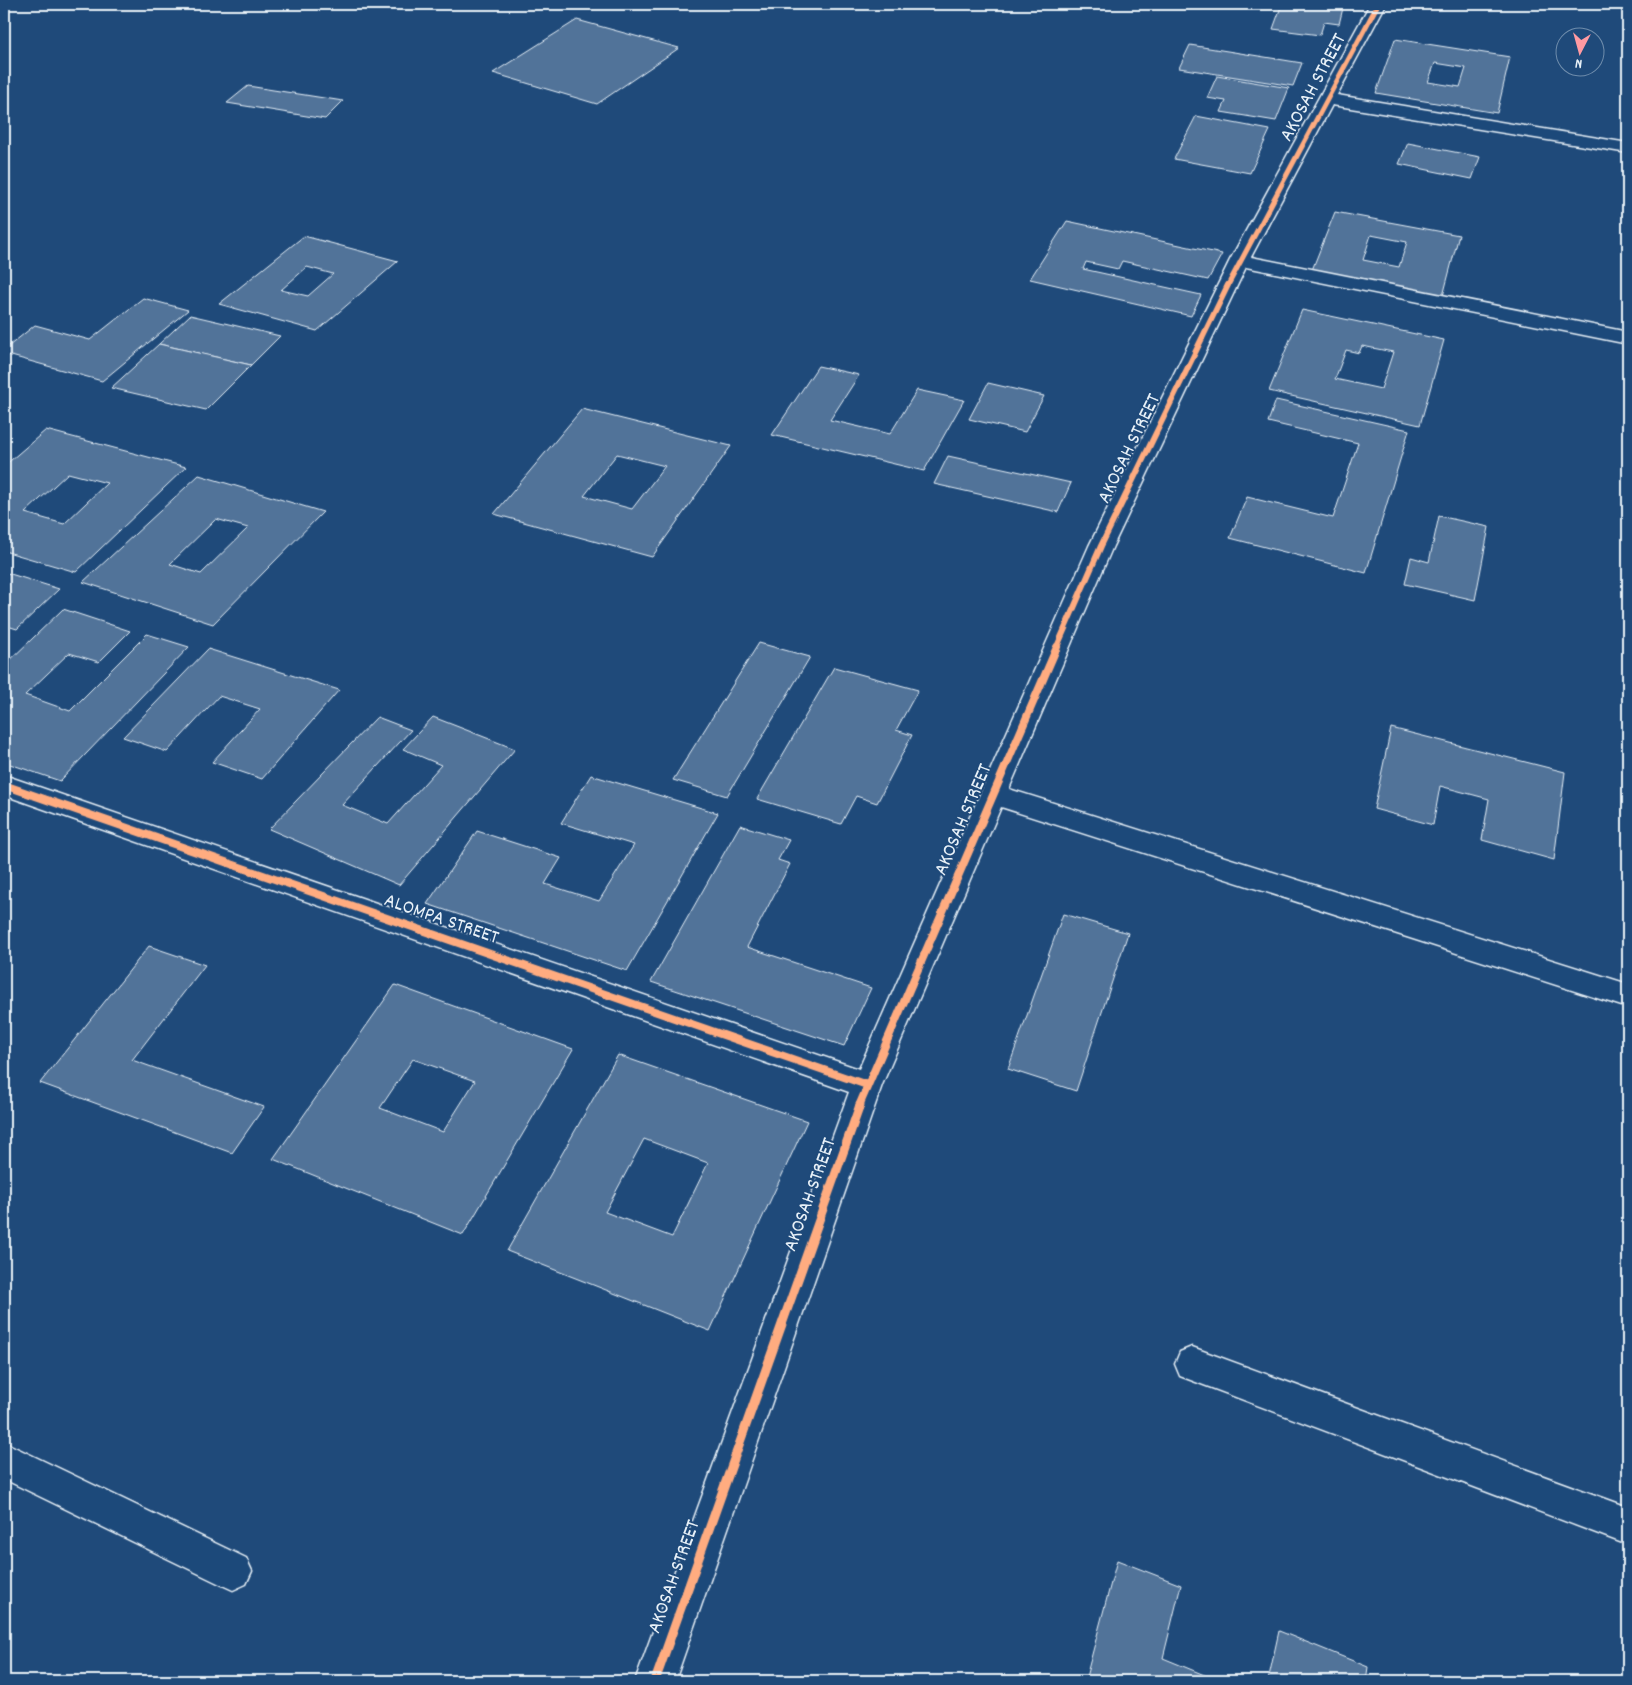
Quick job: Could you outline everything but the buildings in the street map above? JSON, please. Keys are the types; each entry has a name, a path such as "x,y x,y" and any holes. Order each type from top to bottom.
{"street":[{"name":"AKOSAH STREET","path":"655,1681 867,1085 1101,546 1240,260 1378,4"},
{"path":"1328,99 1628,148"},
{"path":"1240,260 1628,338"},
{"name":"ALOMPA STREET","path":"4,785 867,1085"},
{"path":"993,794 1628,996"},
{"path":"1192,1364 1628,1526"},
{"path":"4,1460 233,1571"}],"cycle path":[{"path":"655,1681 867,1085 1101,546 1240,260 1378,4"},
{"path":"4,785 867,1085"}]}
